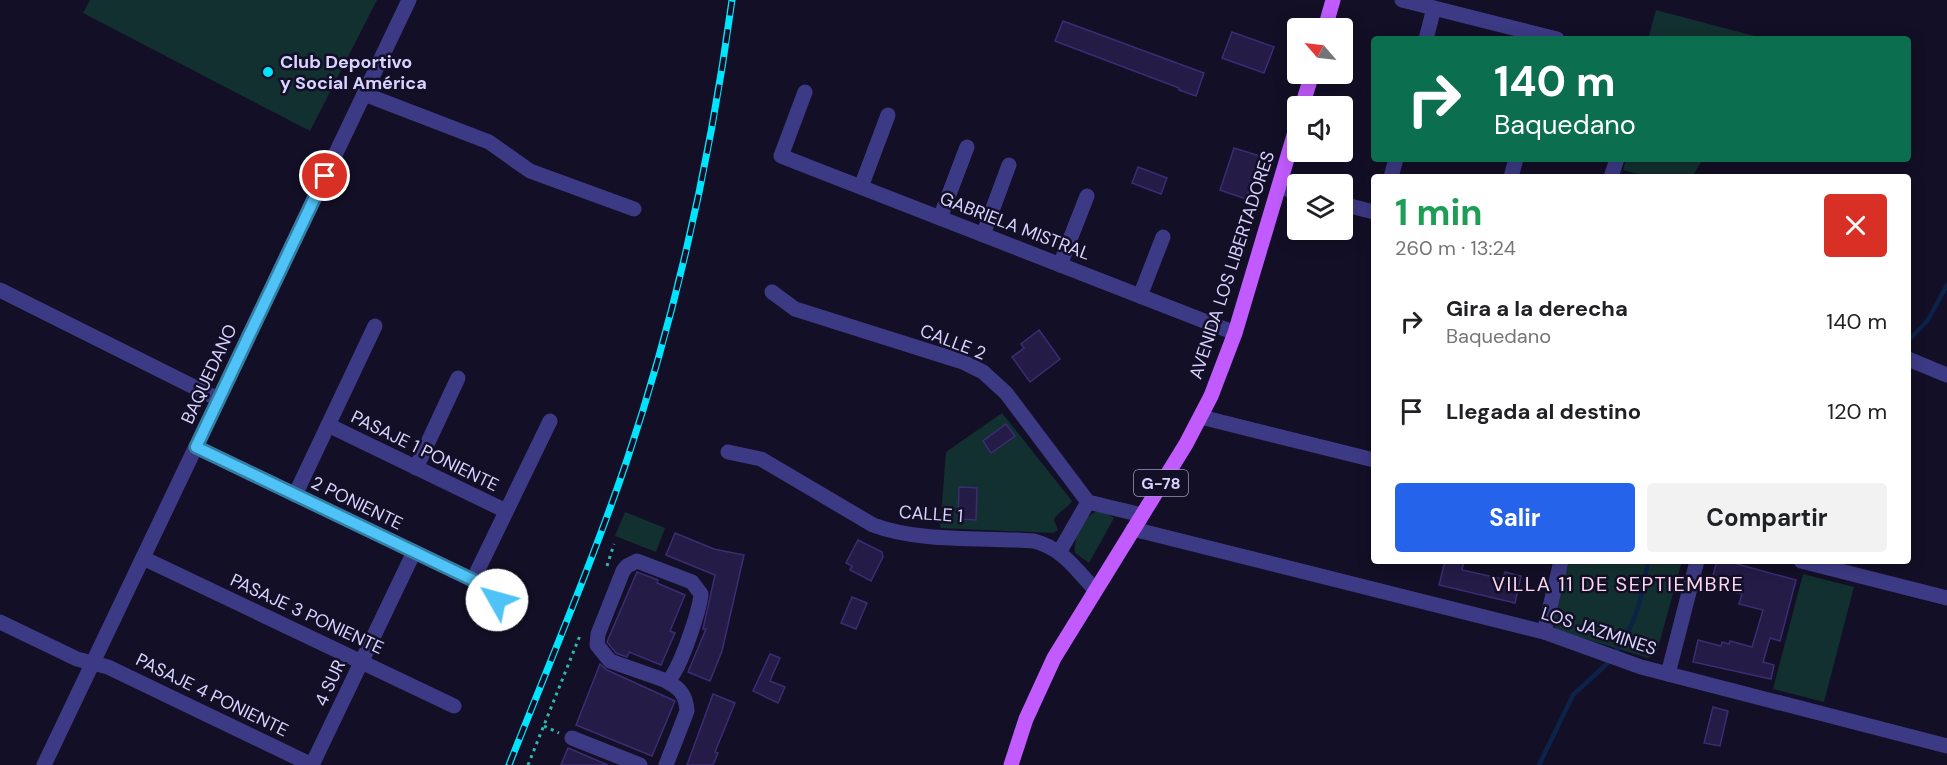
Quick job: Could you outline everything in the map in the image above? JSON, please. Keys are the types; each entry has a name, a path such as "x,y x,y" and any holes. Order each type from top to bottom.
{"main road":[{"path":"1328,18 1333,0"},
{"name":"AVENIDA LOS LIBERTADORES","path":"1011,765 1039,688 1095,590 1201,417 1235,333 1287,160"}],"street":[{"name":"BAQUEDANO","path":"45,765 409,0"},
{"path":"1402,0 1542,36"},
{"path":"1427,36 1434,8"},
{"name":"GABRIELA MISTRAL","path":"806,92 781,156 1235,333"},
{"path":"364,94 489,142 530,171 634,209"},
{"path":"861,187 888,115"},
{"path":"940,218 967,147"},
{"path":"982,235 1009,165"},
{"path":"1279,187 1287,189"},
{"path":"1060,265 1087,196"},
{"path":"1353,207 1371,211"},
{"path":"1140,296 1163,237"},
{"path":"0,290 218,399"},
{"name":"CALLE 2","path":"772,292 795,309 963,362 983,372 1005,393 1088,502"},
{"path":"295,495 375,326"},
{"path":"1911,360 1947,375"},
{"path":"416,468 458,378"},
{"path":"1201,417 1371,459"},
{"path":"473,580 550,421"},
{"name":"PASAJE 1 PONIENTE","path":"328,425 506,512"},
{"name":"2 PONIENTE","path":"196,447 473,580 480,591 497,600"},
{"name":"CALLE 1","path":"728,452 749,455 766,462 873,525 888,530 912,535 1034,541 1060,551 1095,590"},
{"path":"1060,551 1088,502 1142,515"},
{"name":"LOS JAZMINES","path":"1133,529 1544,632 1668,674 1947,746"},
{"name":"4 SUR","path":"312,765 414,552"},
{"name":"PASAJE 3 PONIENTE","path":"142,558 454,706"},
{"path":"666,681 672,679 678,666 701,594 692,582 637,561 629,564 623,571 598,634 597,645 610,661 680,688 687,711 666,765"},
{"path":"1544,632 1560,564"},
{"path":"1668,674 1696,564"},
{"path":"1813,564 1947,598"},
{"name":"PASAJE 4 PONIENTE","path":"0,622 77,659 108,666 312,765"},
{"path":"572,738 640,765"}],"path":[{"path":"603,576 614,544"},
{"path":"528,765 583,630"}],"green space":[{"name":"Club Deportivo y Social América","path":"90,0 377,0 310,131 83,13"},
{"path":"1656,10 1754,36 1649,36"},
{"path":"1625,162 1701,162 1694,174 1638,174 1623,170"},
{"path":"1002,413 1072,501 1054,520 1058,530 1053,533 940,528 946,452"},
{"path":"1097,511 1114,518 1089,563 1075,553 1075,541 1083,523"},
{"path":"625,512 665,528 656,552 615,536"},
{"path":"1567,564 1681,564 1656,655 1648,658 1556,630 1552,622"},
{"path":"1803,574 1854,587 1824,702 1773,689"}],"building":[{"path":"1063,21 1204,73 1196,96 1055,41"},
{"path":"1232,32 1274,47 1264,73 1222,58"},
{"path":"1234,148 1260,156 1246,199 1220,190"},
{"path":"1138,167 1167,178 1161,194 1132,183"},
{"path":"1039,330 1060,359 1030,382 1012,357 1024,348 1021,344"},
{"path":"1006,424 1015,436 991,453 983,441"},
{"path":"959,487 977,488 976,520 958,519"},
{"path":"675,533 714,549 744,555 722,651 710,681 688,672 706,629 703,629 715,575 666,555"},
{"path":"858,540 882,552 883,557 871,581 850,570 852,566 846,563"},
{"path":"1444,564 1463,564 1462,570 1503,579 1505,572 1521,576 1515,603 1439,585"},
{"path":"1716,564 1737,564 1796,580 1780,641 1770,638 1763,662 1774,665 1771,679 1693,662 1698,640 1721,646 1722,642 1729,644 1730,641 1752,647 1763,610 1739,604 1742,594 1710,586"},
{"path":"637,572 658,580 657,583 685,595 670,631 675,633 661,665 629,652 627,657 616,653 607,642"},
{"path":"852,597 867,603 856,629 841,623"},
{"path":"770,654 780,658 770,681 785,687 778,703 753,691"},
{"path":"600,664 607,670 675,701 652,756 576,725"},
{"path":"713,694 735,703 715,752 718,753 713,765 687,765"},
{"path":"1713,707 1728,711 1720,746 1704,743"},
{"path":"568,748 608,765 561,765"}],"waterway":[{"path":"1911,338 1928,320 1947,285"},
{"path":"1615,653 1638,609 1647,564"},
{"path":"1539,765 1573,695 1611,660"}],"railway":[{"path":"509,765 599,537 627,460 662,347 703,175 732,0"}],"place":[{"name":"Club Deportivo y Social América","path":"268,72"}],"district":[{"name":"VILLA 11 DE SEPTIEMBRE","path":"1618,584"}],"route":[{"path":"325,176 196,447 473,580 480,591 497,600"}]}
